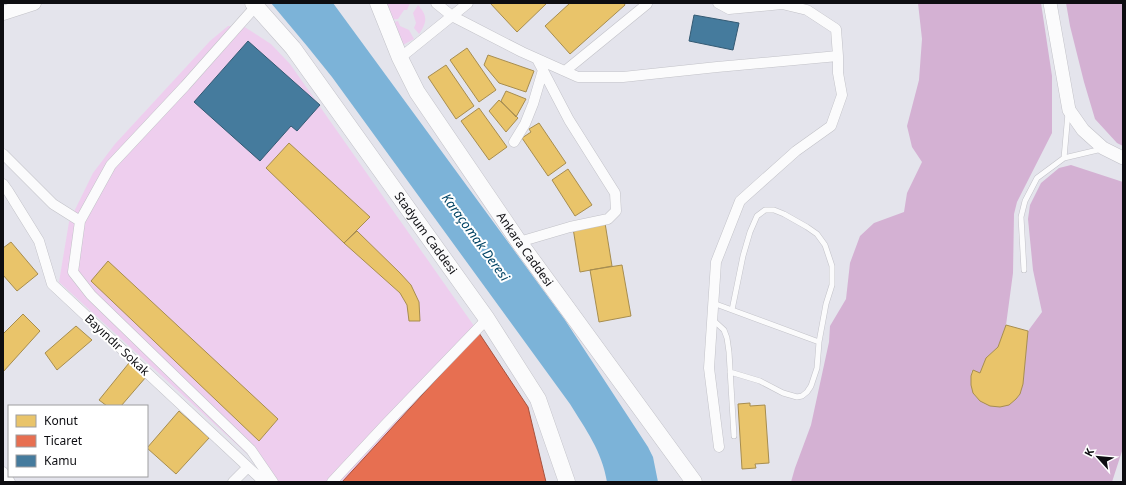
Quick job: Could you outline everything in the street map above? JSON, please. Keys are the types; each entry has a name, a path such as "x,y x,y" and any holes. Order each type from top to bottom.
{"main road":[{"path":"3,13 34,3"},
{"name":"Ankara Caddesi","path":"378,3 400,58 417,92 519,242 694,482"},
{"name":"Stadyum Caddesi","path":"254,4 293,48 487,319 538,398 567,482"}],"street":[{"path":"436,3 452,16 522,52 578,78 623,77 838,56"},
{"path":"400,58 468,3"},
{"path":"565,72 647,4 646,3"},
{"path":"718,3 729,10 782,4 807,10 836,29 838,73 842,95 831,126 796,151 740,201 716,262 709,368 720,447"},
{"path":"1050,3 1069,110 1083,130 1103,148 1123,158"},
{"path":"254,4 185,86 111,165 80,221 73,272 91,295 251,450 273,482"},
{"path":"519,242 608,219 616,211 615,193 570,120 537,59"},
{"path":"514,142 526,124 543,70"},
{"path":"3,154 54,204 80,221"},
{"name":"Bayındır Sokak","path":"3,184 39,240 52,284 264,482"},
{"path":"332,482 487,319"},
{"path":"233,482 248,467"},
{"path":"3,472 10,482"}],"lane":[{"path":"1064,158 1069,110"},
{"path":"1024,270 1022,217 1025,201 1037,178 1064,158 1103,148"},
{"path":"730,372 797,397 802,396 811,386 817,368 819,342 826,304 832,284 832,266 825,245 817,234 794,219 774,210 765,210 757,216 750,232 743,256 732,310"},
{"path":"713,303 819,342"},
{"path":"712,318 724,330 729,352 734,436"}],"shaded area":[{"path":"382,3 410,3 407,10 404,10 398,19 389,20"},
{"path":"918,3 1041,3 1052,76 1052,133 1017,202 1014,214 1013,273 1006,325 998,347 986,358 980,373 972,370 971,385 973,393 980,401 1009,405 1020,394 1023,384 1028,331 1042,312 1033,270 1028,219 1030,205 1041,183 1059,168 1071,165 1123,182 1123,448 1112,482 791,482 811,425 829,342 830,326 846,299 850,263 860,236 874,223 904,212 907,193 922,162 912,147 907,126 919,80 922,39"},
{"path":"1066,3 1123,3 1123,146 1117,143 1095,119 1070,26"},
{"path":"418,5 424,12 425,16 424,26 419,34 414,28 416,23 413,13"},
{"path":"398,21 400,26 409,30 414,39 401,46 391,23"},
{"path":"228,26 243,26 271,44 290,64 479,333 342,482 278,482 59,282 69,222 93,173 115,144 210,41"}],"water":[{"name":"Karaçomak Deresi","path":"271,3 333,3 565,320 648,447 653,457 658,482 607,482 605,471 597,451 570,404 332,77"}],"building: Konut":[{"path":"490,3 547,3 517,32"},
{"path":"570,3 624,3 625,5 570,54 545,26"},
{"path":"467,48 496,90 479,102 450,60"},
{"path":"488,55 534,71 526,92 499,83 484,65"},
{"path":"446,65 474,106 456,119 428,77"},
{"path":"506,91 526,99 516,117 501,101"},
{"path":"499,100 518,118 506,132 489,111"},
{"path":"479,108 507,147 489,160 461,121"},
{"path":"539,123 566,163 548,176 522,138 531,132 529,129"},
{"path":"289,143 370,217 344,243 266,168"},
{"path":"568,169 592,205 575,216 552,180"},
{"path":"605,223 612,266 580,272 573,228"},
{"path":"357,231 411,285 419,302 420,321 409,321 407,305 400,293 344,243"},
{"path":"11,242 38,274 17,291 3,275 3,248"},
{"path":"108,261 278,419 259,441 91,281"},
{"path":"622,265 631,316 599,322 590,270"},
{"path":"23,314 40,331 3,372 3,334"},
{"path":"1006,325 1028,331 1023,384 1020,394 1009,405 1000,407 990,406 980,401 973,393 971,376 973,370 980,373 986,358 998,347"},
{"path":"76,326 92,340 57,370 45,353"},
{"path":"129,363 146,377 122,405 106,405 99,400"},
{"path":"750,403 750,406 765,405 769,463 755,464 756,468 742,469 738,404"},
{"path":"179,411 209,438 176,474 148,449 148,447"}],"building: Ticaret":[{"path":"479,333 528,407 546,482 342,482"}],"building: Kamu":[{"path":"694,15 739,23 733,50 689,41"},
{"path":"248,41 320,105 297,131 291,126 260,161 194,102"}]}
